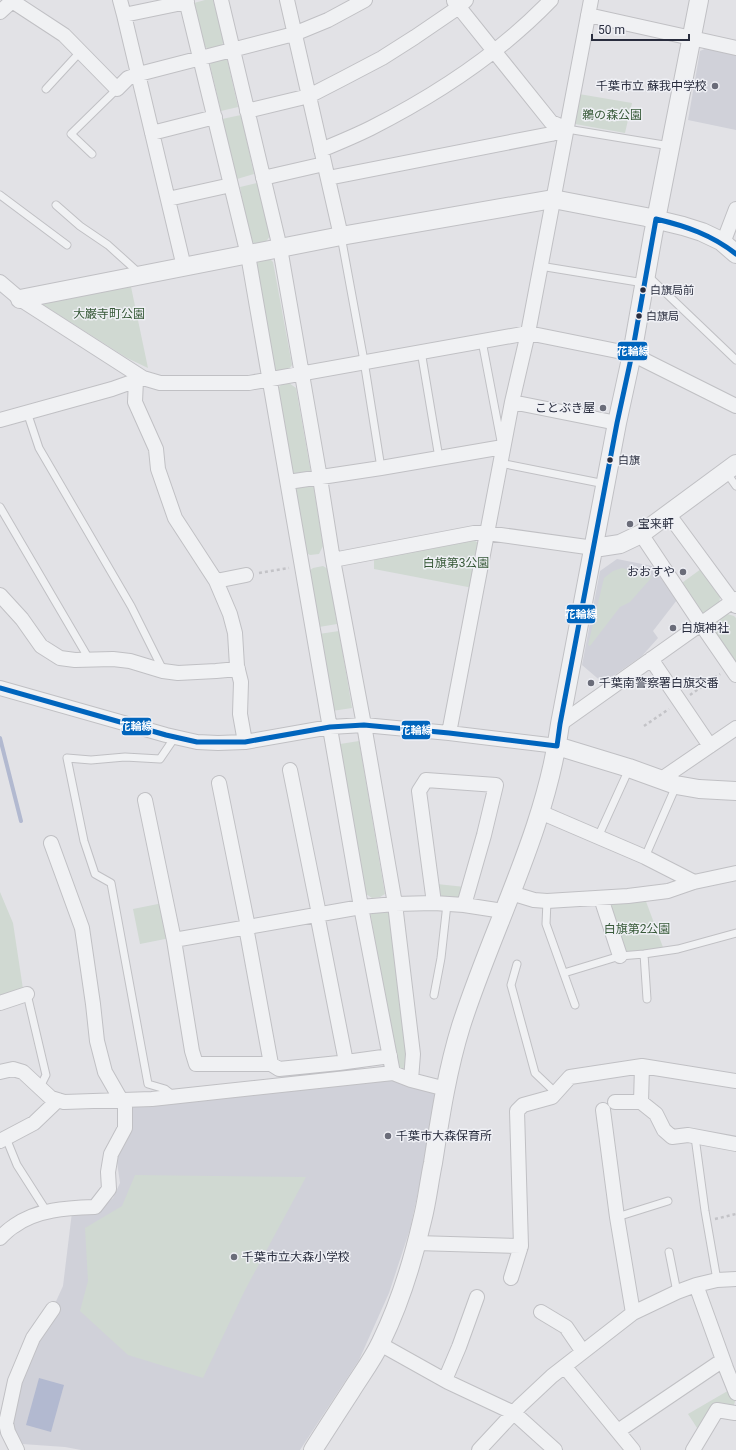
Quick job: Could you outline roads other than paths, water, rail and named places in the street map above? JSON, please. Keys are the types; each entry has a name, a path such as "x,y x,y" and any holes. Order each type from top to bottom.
{"street":[{"path":"0,12 12,0 64,35 117,89 128,78 139,74 294,34 328,20 365,0"},
{"path":"120,0 139,74 184,267"},
{"path":"221,0 280,248 333,560 364,725 395,904 413,1054 411,1080"},
{"path":"287,0 341,236"},
{"path":"321,150 371,128 418,102 458,77 494,51 535,16 551,0"},
{"path":"449,733 503,447 528,333 591,0"},
{"path":"315,1449 373,1357 395,1308 423,1219 446,1089 459,1032 473,988 528,849 540,812 557,746 605,484 632,354 644,278 699,0"},
{"path":"124,15 186,1 248,255 288,482 297,566 330,727 361,907 393,1073"},
{"path":"247,111 308,96 382,58 415,37 460,2 494,51 551,122 567,129"},
{"path":"588,15 736,48"},
{"path":"152,133 215,117"},
{"path":"328,178 551,134 567,129"},
{"path":"263,178 324,164"},
{"path":"168,199 231,185"},
{"path":"20,299 141,274 248,255 341,236 553,199 656,219 702,232 729,248 736,209"},
{"path":"0,282 20,299 125,365 140,379"},
{"path":"0,420 112,389 140,379 160,383 249,383 364,361 528,333 632,354 736,406"},
{"path":"140,379 135,402 156,450 158,469 175,518 216,581 230,614 238,669 242,682 240,714 245,742"},
{"path":"512,402 617,423"},
{"path":"288,482 503,447"},
{"path":"333,560 474,534 487,533 594,548 620,544 641,534 733,474"},
{"path":"560,724 651,658 735,602 669,515"},
{"path":"641,534 736,675"},
{"path":"216,581 246,576"},
{"path":"0,595 22,619 41,646 60,658 75,660 89,659 130,661 163,671 178,673 238,669"},
{"path":"651,658 710,746"},
{"path":"0,688 175,737 208,743 245,742 330,727 364,725 449,733 557,746 629,768 668,783 699,789 736,791"},
{"path":"668,783 710,746 736,728"},
{"path":"290,770 346,1062"},
{"path":"441,904 419,791 426,780 496,785 484,835 464,905"},
{"path":"219,782 247,927 271,1064"},
{"path":"145,800 174,940 192,1051 196,1064 271,1064 279,1068 346,1062 390,1056"},
{"path":"540,812 645,857 694,882"},
{"path":"0,1237 14,1225 38,1213 64,1208 94,1207 109,1189 108,1172 111,1154 125,1128 123,1100 105,1072 97,1040 82,928 51,843"},
{"path":"511,893 534,900 547,901 628,896 668,890 694,882 736,873"},
{"path":"601,898 620,956"},
{"path":"174,940 318,914 361,907 395,904 464,905 503,911"},
{"path":"0,1003 27,994"},
{"path":"641,1102 642,1066"},
{"path":"511,1278 521,1246 517,1112 523,1105 552,1096 570,1077 642,1066 736,1081"},
{"path":"0,1072 13,1069 23,1072 51,1098 64,1102 123,1100 174,1096 393,1073 411,1080 446,1089"},
{"path":"3,1140 34,1123 58,1100"},
{"path":"633,1313 617,1217 609,1106 641,1102 656,1114 664,1130 672,1137 688,1135 736,1144"},
{"path":"416,1243 521,1246"},
{"path":"479,1450 552,1376 633,1313 677,1292 696,1285 717,1280 736,1279"},
{"path":"696,1285 728,1365 736,1393"},
{"path":"445,1380 477,1297"},
{"path":"17,1450 8,1432 6,1423 15,1381 33,1338 53,1309"},
{"path":"541,1312 566,1326 583,1352"},
{"path":"380,1344 445,1380 514,1413 554,1450"},
{"path":"618,1431 728,1365"},
{"path":"565,1366 633,1450"},
{"path":"693,1450 717,1410 736,1413"}],"lane":[{"path":"46,89 80,52"},
{"path":"92,154 71,134 117,89"},
{"path":"567,129 671,147"},
{"path":"0,195 67,246"},
{"path":"56,205 80,226 108,245 141,274"},
{"path":"341,236 364,361 381,468"},
{"path":"540,266 644,278 736,360"},
{"path":"482,341 503,447"},
{"path":"421,352 439,458"},
{"path":"27,412 39,448 131,606 163,671"},
{"path":"500,464 605,484"},
{"path":"0,506 89,659"},
{"path":"174,1096 165,1089 148,1084 111,883 95,874 84,841 67,758 91,760 125,757 160,759 175,737"},
{"path":"598,837 629,768"},
{"path":"645,857 668,783"},
{"path":"547,901 546,924 575,1005"},
{"path":"434,996 442,958 441,904"},
{"path":"564,973 620,956 678,949 736,934"},
{"path":"644,954 647,999"},
{"path":"517,964 511,985 535,1073 556,1093"},
{"path":"27,994 46,1075 40,1088"},
{"path":"695,1137 705,1211 717,1280"},
{"path":"3,1140 47,1212"},
{"path":"617,1217 668,1201"},
{"path":"670,1252 677,1292"}],"water":[{"path":"39,1378 64,1385 51,1432 26,1425"}],"waterway":[{"path":"0,738 21,821"}],"place":[{"name":"千葉市立 蘇我中学校","path":"715,86"},
{"name":"白旗局前","path":"643,290"},
{"name":"白旗局","path":"639,316"},
{"name":"ことぶき屋","path":"603,408"},
{"name":"白旗","path":"610,460"},
{"name":"宝来軒","path":"630,524"},
{"name":"おおすや","path":"683,572"},
{"name":"白旗神社","path":"673,628"},
{"name":"千葉南警察署白旗交番","path":"591,683"},
{"name":"千葉市大森保育所","path":"388,1136"},
{"name":"千葉市立大森小学校","path":"234,1257"}],"park label":[{"name":"鵜の森公園","path":"612,115"},
{"name":"大巌寺町公園","path":"109,314"},
{"name":"白旗第3公園","path":"456,563"},
{"name":"白旗第2公園","path":"637,929"}]}
